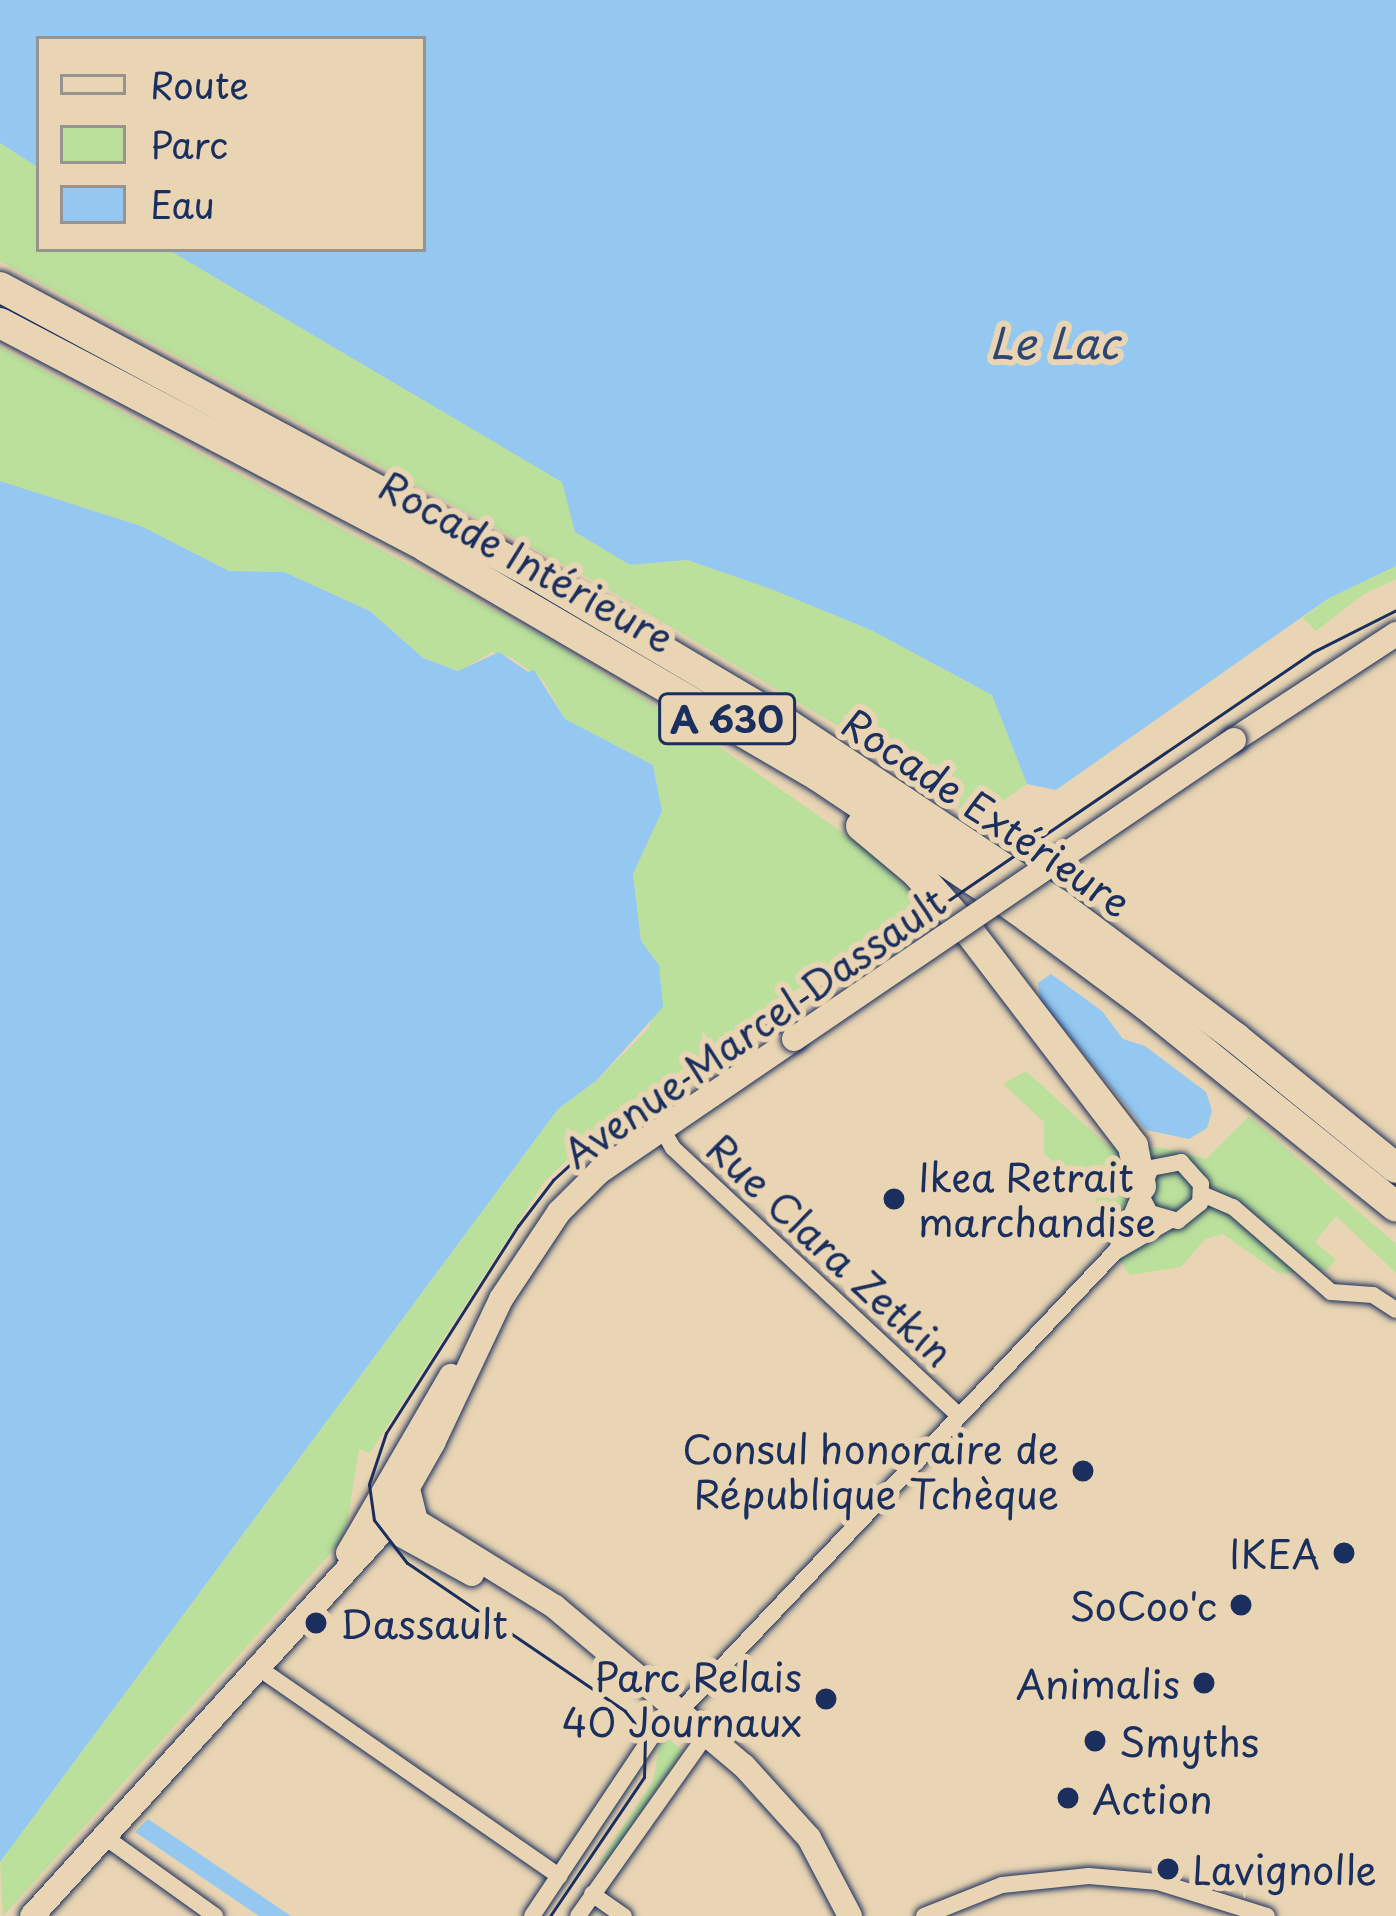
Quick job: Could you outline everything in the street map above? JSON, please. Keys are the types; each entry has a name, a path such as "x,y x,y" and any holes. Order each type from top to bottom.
{"highway":[{"name":"Rocade Extérieure","path":"0,287 532,573 786,723 1111,943 1396,1168"},
{"name":"Rocade Intérieure","path":"0,323 574,630 818,776 1018,910 1240,1078 1396,1207"},
{"path":"574,630 842,812 916,872 971,934 1133,1146 1141,1191"}],"street":[{"name":"Avenue Marcel Dassault","path":"32,1916 260,1669 408,1489 471,1358 559,1212 599,1172 1396,634"},
{"name":"Rue Clara Zetkin","path":"662,1129 673,1148 959,1416"},
{"path":"532,1916 660,1724 680,1711 1115,1252 1187,1217 1202,1194 1197,1174 1181,1162 1151,1168 1115,1252"},
{"path":"1141,1191 1150,1213 1169,1222"},
{"path":"1202,1194 1233,1207 1330,1292 1373,1294 1396,1310"},
{"name":"Avenue Marcel Dassault","path":"378,1521 438,1395 471,1358"},
{"path":"408,1489 416,1521 555,1607 576,1630 707,1734 789,1813 825,1863 850,1916"},
{"path":"378,1521 496,1572"},
{"path":"378,1521 576,1630"},
{"path":"260,1669 559,1876"},
{"path":"578,1916 707,1734"},
{"path":"102,1835 215,1916"},
{"path":"924,1916 1002,1885 1089,1876 1158,1882 1267,1916"},
{"path":"592,1894 624,1916"}],"green space":[{"path":"0,143 36,166 36,252 172,252 563,482 575,532 630,565 687,560 771,589 873,631 992,695 1027,784 975,820 877,749 589,578 0,261"},
{"path":"0,347 548,639 709,740 874,854 921,903 607,1122 544,1182 370,1453 359,1449 347,1525 337,1546 3,1916 0,1862 558,1109 597,1080 649,1028 659,965 641,941 633,874 662,811 653,765 565,719 543,680 512,658 492,652 459,671 423,658 370,611 284,572 229,571 141,526 0,481"},
{"path":"1396,566 1396,579 1364,594 1316,631 1303,618 1329,598"},
{"path":"1026,1071 1107,1145 1163,1148 1206,1159 1249,1116 1396,1244 1396,1273 1336,1216 1315,1242 1336,1260 1327,1270 1280,1274 1223,1234 1205,1239 1181,1267 1130,1275 1100,1233 1095,1195 1044,1154 1044,1122 1003,1084"},
{"path":"662,1732 683,1751 605,1865 600,1861 653,1781"}],"water":[{"name":"Le Lac","path":"0,0 1396,0 1396,566 1329,598 1056,790 1027,784 992,695 873,631 771,589 687,560 630,565 575,532 562,482 172,252 426,252 426,36 36,36 36,166 0,143"},
{"path":"0,481 141,526 229,571 284,572 370,611 423,658 458,671 499,652 528,672 534,670 565,719 653,765 662,811 633,874 641,941 659,965 663,1007 597,1080 558,1109 0,1862"},
{"path":"1051,974 1102,1011 1123,1039 1145,1046 1206,1092 1212,1111 1207,1128 1189,1139 1146,1130 1040,1000 1038,983"},
{"path":"148,1819 291,1916 259,1916 135,1832"}],"tram line":[{"path":"550,1916 644,1777 645,1736 625,1711 407,1563 374,1520 369,1484 386,1433 518,1226 553,1180 589,1147 670,1090 1313,652 1396,610"}],"place":[{"name":"Ikea Retrait marchandise","path":"894,1199"},
{"name":"Consul honoraire de République Tchèque","path":"1083,1471"},
{"name":"IKEA","path":"1344,1553"},
{"name":"SoCoo'c","path":"1241,1605"},
{"name":"Dassault","path":"316,1623"},
{"name":"Animalis","path":"1204,1683"},
{"name":"Parc Relais 40 Journaux","path":"826,1699"},
{"name":"Smyths","path":"1095,1741"},
{"name":"Action","path":"1068,1798"},
{"name":"Lavignolle","path":"1168,1869"}]}
